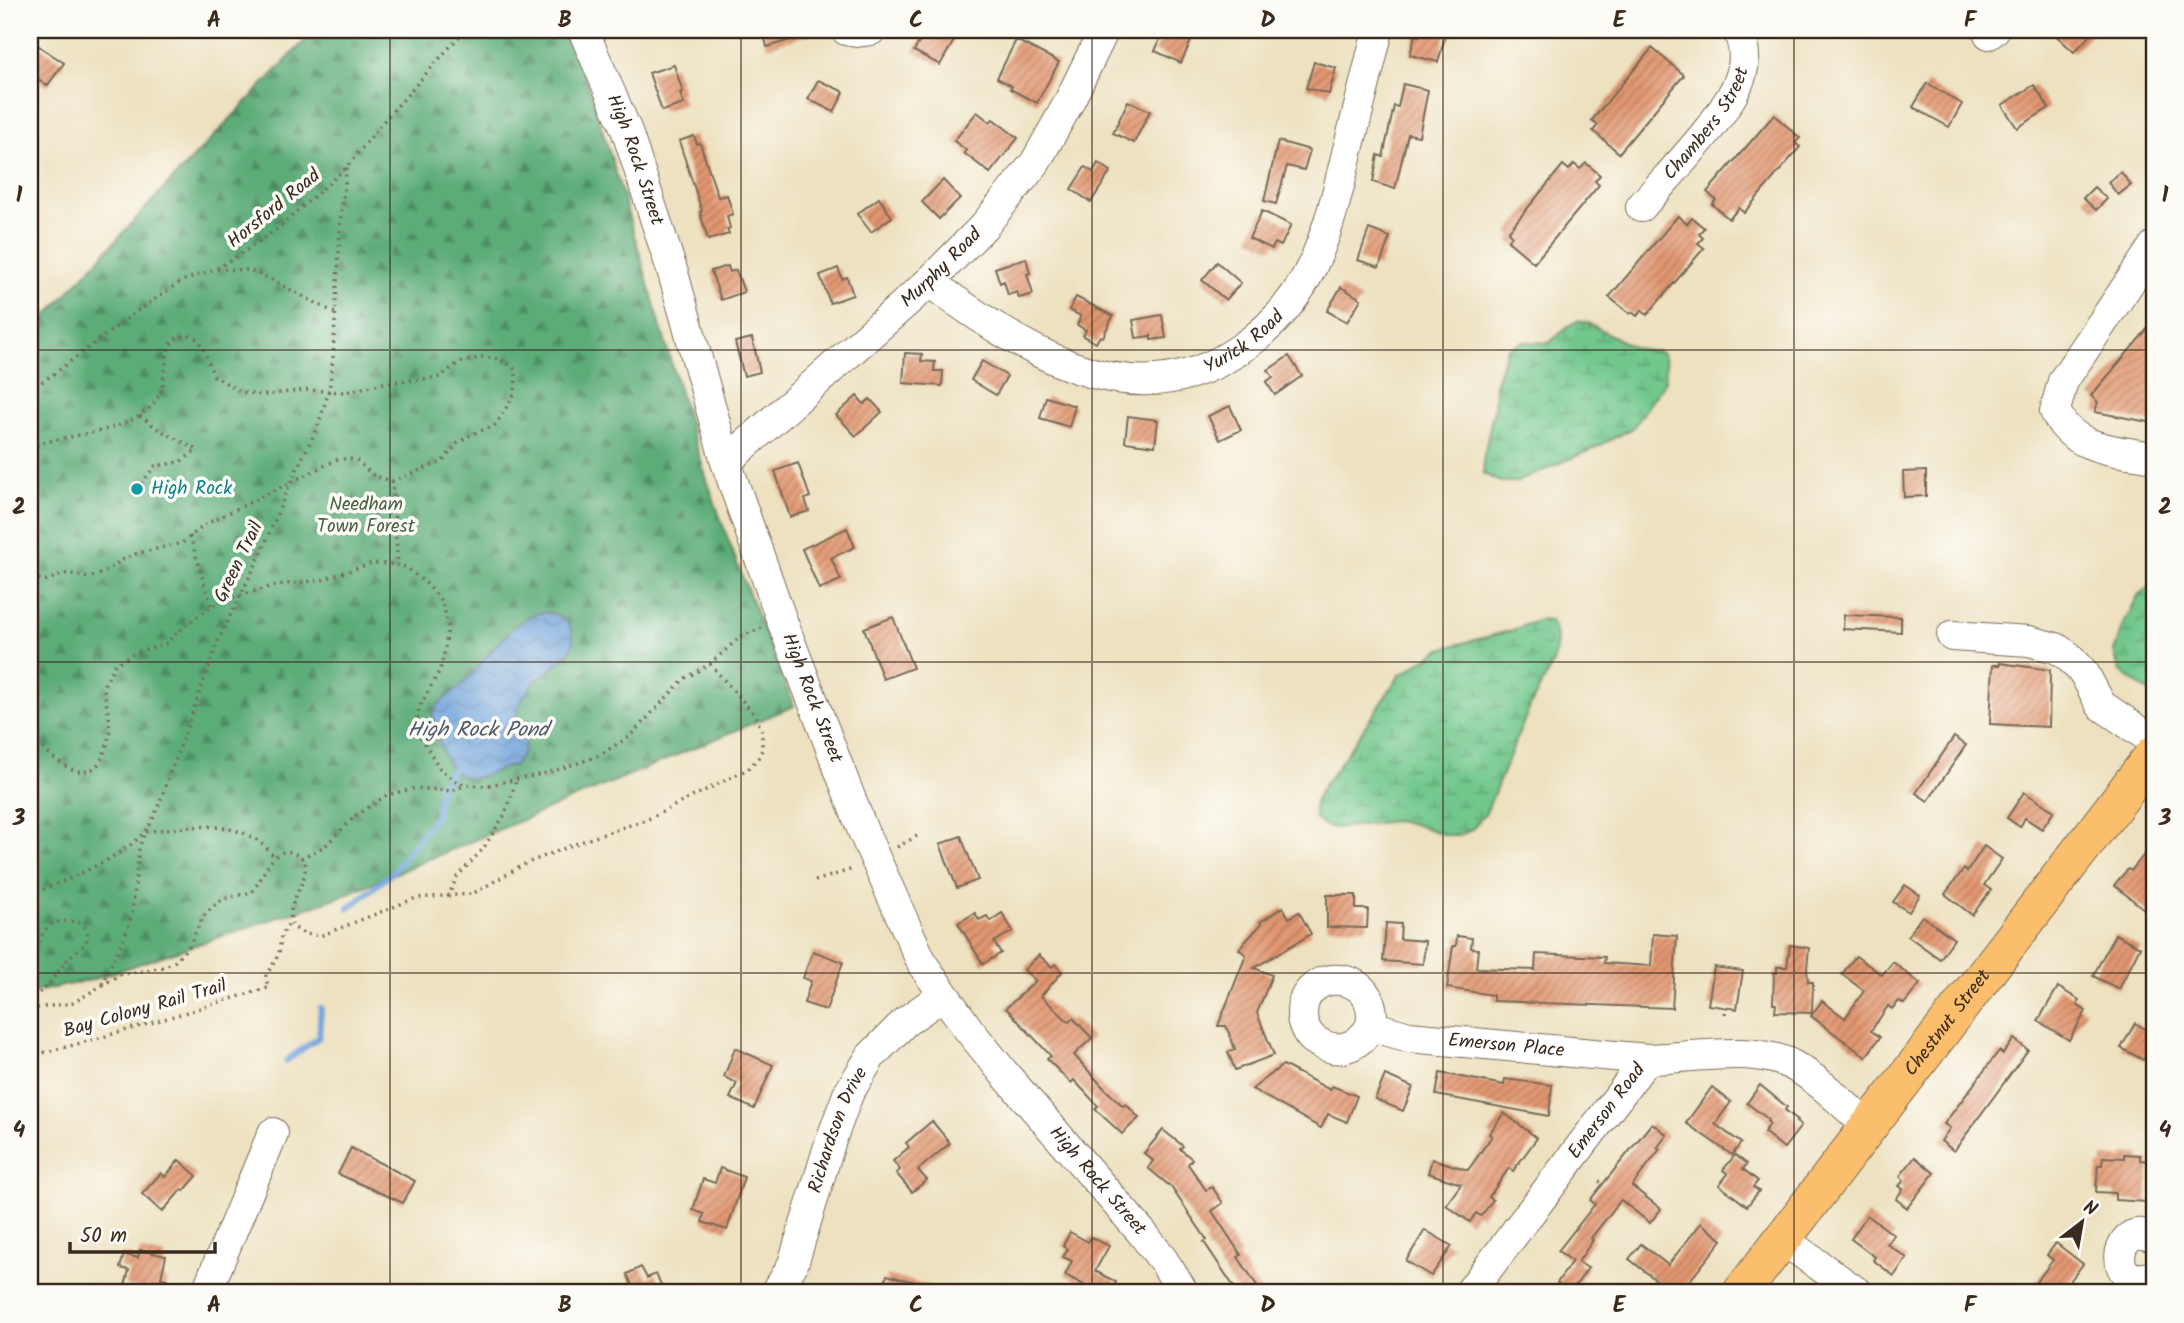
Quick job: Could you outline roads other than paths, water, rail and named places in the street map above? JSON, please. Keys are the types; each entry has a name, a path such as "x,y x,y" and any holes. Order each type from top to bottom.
{"main road":[{"name":"Chestnut Street","path":"1741,1293 2154,754"}],"street":[{"name":"High Rock Street","path":"583,30 626,129 673,273 726,463 782,621 850,794 923,965 1003,1072 1143,1234 1184,1293"},
{"path":"846,30 872,30"},
{"name":"Murphy Road","path":"726,463 929,282 984,226 1035,163 1068,104 1104,30"},
{"name":"Yurick Road","path":"929,282 978,317 1028,347 1055,361 1093,374 1141,379 1185,376 1226,359 1249,344 1285,311 1312,267 1333,212 1378,30"},
{"name":"Chambers Street","path":"1641,207 1729,103 1743,71 1744,45 1738,30"},
{"path":"2154,246 2063,382 2055,411 2065,429 2082,442 2154,457"},
{"path":"1952,636 2029,641 2056,648 2084,673 2101,705 2154,741"},
{"name":"Richardson Drive","path":"776,1293 793,1264 848,1094 871,1056 905,1022 943,995"},
{"name":"Emerson Place","path":"1371,1026 1409,1037 1647,1059"},
{"name":"Emerson Road","path":"1469,1293 1647,1059 1741,1055 1783,1061 1812,1079 1869,1127"},
{"path":"206,1293 273,1133"},
{"path":"2132,1281 2120,1262 2121,1246 2134,1235 2143,1234 2154,1238"},
{"path":"1782,1239 1858,1293"}],"water":[{"name":"High Rock Pond","path":"539,613 555,614 562,618 573,634 573,642 564,658 534,683 516,710 525,744 521,757 515,765 482,776 462,776 454,771 443,754 432,714 442,701 472,675 507,634 527,618"}],"waterway":[{"path":"349,908 393,872 436,816 440,785 453,769"},
{"path":"286,1061 319,1037 321,1008"}],"place":[{"name":"High Rock","path":"137,489"}],"park label":[{"name":"Needham Town Forest","path":"366,516"}]}
